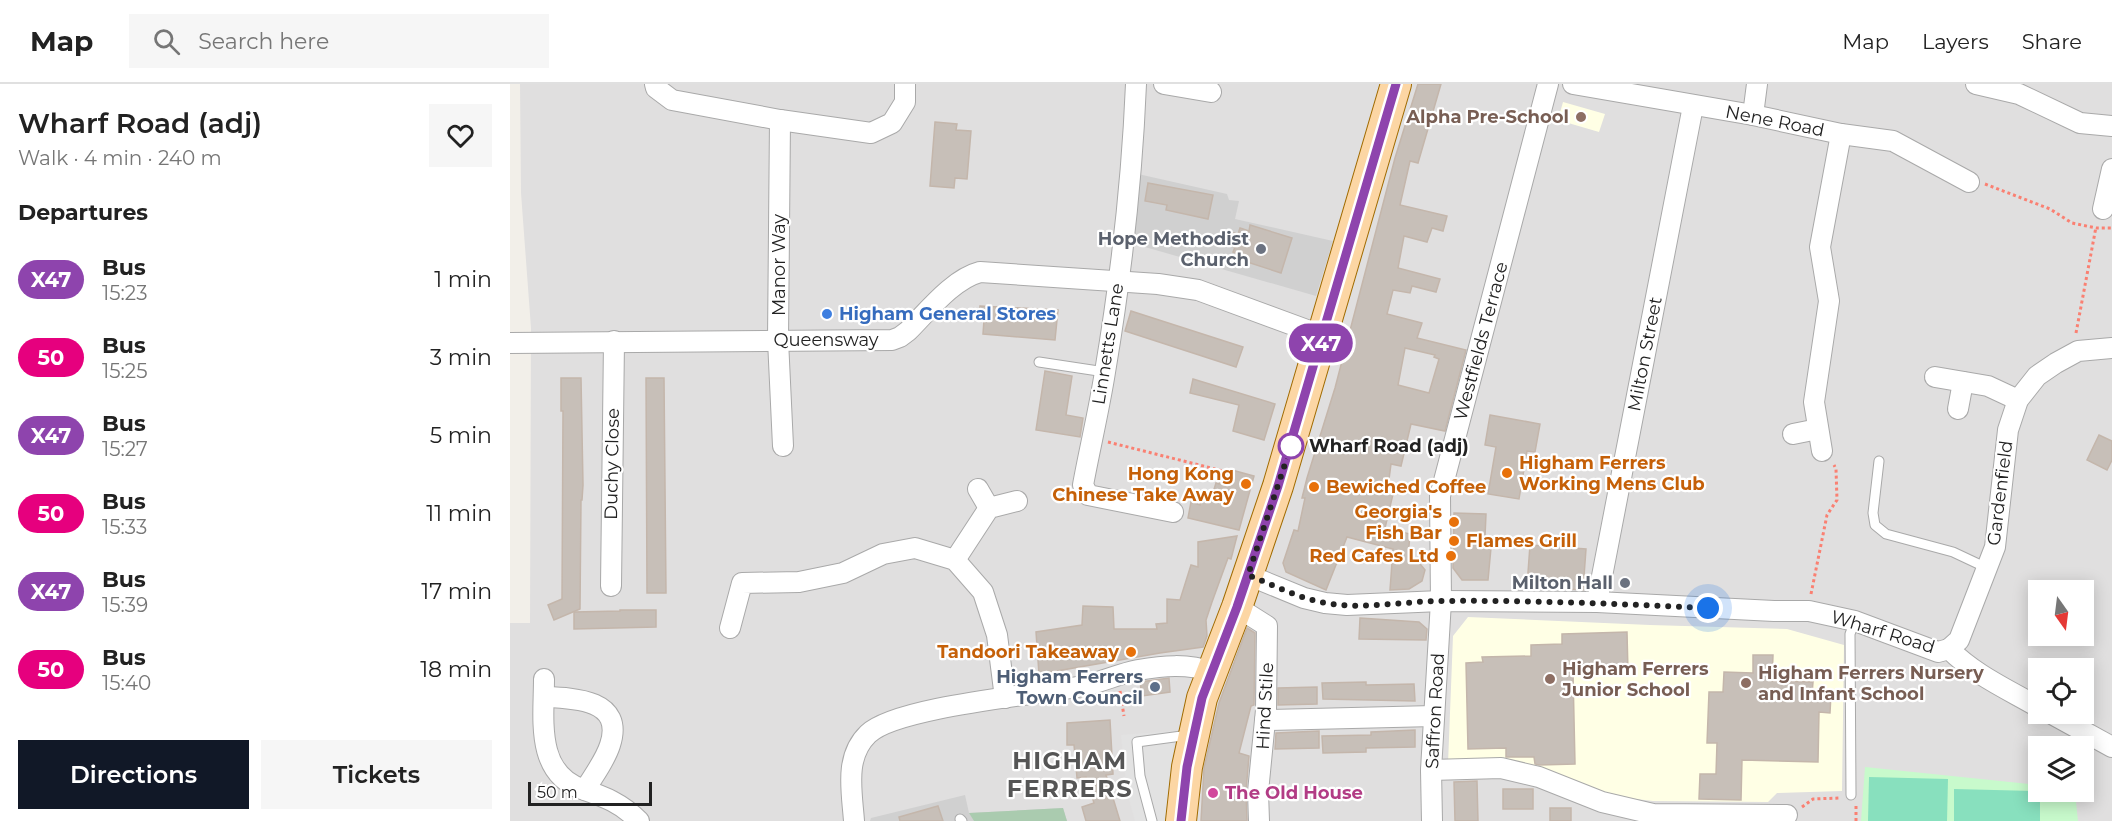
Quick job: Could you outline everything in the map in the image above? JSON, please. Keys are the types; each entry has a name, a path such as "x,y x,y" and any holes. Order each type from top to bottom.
{"main road":[{"path":"1181,821 1187,767 1202,698 1237,607 1278,486 1396,84"}],"street":[{"path":"655,84 656,88 672,100 780,120 871,133 892,123 905,102 905,84"},
{"name":"Linnetts Lane","path":"1136,84 1133,143 1118,282 1105,372 1083,485 1088,495 1173,512"},
{"path":"1164,84 1211,92"},
{"name":"Westfields Terrace","path":"1441,601 1440,496 1548,84"},
{"name":"Nene Road","path":"1573,84 1753,115 1841,134 1893,141 1969,182"},
{"path":"1753,115 1757,84"},
{"path":"1977,84 2019,94 2080,123 2112,126"},
{"name":"Milton Street","path":"1597,602 1693,106"},
{"name":"Manor Way","path":"780,120 778,340 783,446"},
{"path":"1822,451 1814,402 1829,301 1820,247 1841,134"},
{"path":"2103,209 2112,170"},
{"name":"Queensway","path":"510,343 892,340 900,338 958,282 968,275 980,272 1158,284 1198,290 1323,336"},
{"name":"Duchy Close","path":"611,586 614,341"},
{"name":"Gardenfield","path":"1949,649 1959,639 1995,547 2008,430 2018,400 2037,376 2081,344 2112,348"},
{"path":"1935,376 1988,386 2018,400"},
{"path":"1958,409 1963,382"},
{"path":"1794,434 1818,429"},
{"path":"978,489 989,508"},
{"path":"955,560 989,508 1017,501"},
{"path":"730,628 742,583 799,582 843,573 883,554 915,548 955,560 983,592 997,635 1005,698"},
{"name":"Wharf Road","path":"1248,575 1304,598 1325,603 1367,605 1441,601 1597,602 1809,611 1855,621 1938,652 1949,649 1961,662 1982,676 2028,701"},
{"name":"Saffron Road","path":"1432,821 1431,770 1441,601"},
{"name":"Hind Stile","path":"1237,607 1267,626 1268,663 1258,792 1259,821"},
{"path":"854,821 851,797 853,759 858,746 869,732 911,716 1005,698 1080,687 1138,670 1198,667 1211,672"},
{"path":"585,790 611,743 610,720 602,709 587,700 544,688 546,753 564,778 573,785 585,790 599,793 627,810 639,821"},
{"path":"1265,720 1434,716"},
{"path":"2070,724 2112,747"},
{"path":"1431,770 1501,768 1539,777 1602,802 1653,814 1787,815"}],"lane":[{"path":"1039,362 1105,372"},
{"path":"1879,461 1873,513 1875,525 1886,534 1953,552 1987,568"},
{"path":"1851,795 1850,634 1855,621"},
{"path":"1152,821 1140,776 1137,742 1194,734"}],"path":[{"path":"1969,182 1989,184 2050,208 2072,223 2096,228 2112,228"},
{"path":"2081,344 2076,335 2096,228 2103,209"},
{"path":"1092,438 1231,473"},
{"path":"1809,611 1827,515 1837,500 1836,470 1830,458 1822,451"},
{"path":"1118,675 1124,716"},
{"path":"1787,815 1813,799 1850,798 1851,795"}],"shaded area":[{"path":"520,84 2112,84 2112,821 510,821 510,623 530,623 531,328 521,193"},
{"name":"Alpha Pre-School","path":"1563,102 1605,114 1599,132 1558,120"},
{"path":"1138,174 1227,194 1229,200 1239,201 1235,219 1333,241 1316,296 1131,243"},
{"path":"1468,617 1787,629 1844,645 1842,791 1777,793 1768,802 1653,801 1602,795 1448,764 1453,636"},
{"path":"1174,731 1170,821 1135,821 1127,792 1121,735"},
{"path":"965,795 969,813 1063,808 1067,821 870,821 871,818"},
{"path":"1063,808 1067,821 974,821 969,813"}],"green space":[{"path":"1865,767 2028,784 2028,802 2076,802 2078,821 1861,821"},
{"path":"1869,777 1948,779 1947,821 1868,821"},
{"path":"1954,789 2028,791 2028,802 2040,802 2040,821 1954,821"}],"building":[{"path":"1418,84 1441,84 1418,163 1410,161 1400,205 1447,216 1443,231 1432,228 1427,242 1404,236 1398,268 1440,279 1436,292 1412,286 1410,293 1393,290 1387,314 1422,323 1417,338 1466,350 1445,431 1411,424 1401,466 1391,464 1388,487 1394,490 1385,528 1410,534 1408,557 1416,559 1425,570 1422,581 1409,589 1390,590 1393,549 1347,537 1326,590 1286,572 1283,563 1294,530 1298,531 1307,478 1335,388 1395,158","holes":["1405,348 1435,355 1434,357 1439,359 1429,393 1398,385"]},
{"path":"935,122 957,124 956,130 971,131 967,179 955,178 954,188 930,186"},
{"path":"1148,183 1213,195 1208,219 1166,210 1167,205 1145,201"},
{"name":"Hope Methodist Church","path":"1250,225 1292,238 1281,273 1241,260 1242,255 1233,252 1235,247 1231,246 1234,233 1238,234 1240,228 1249,231"},
{"path":"980,306 1058,310 1055,340 983,334 984,320 979,320"},
{"path":"1131,311 1243,347 1236,367 1125,331"},
{"path":"1045,371 1072,376 1066,415 1083,418 1080,437 1036,430"},
{"path":"561,378 581,378 583,485 580,609 554,620 548,605 562,599 563,411 561,411"},
{"path":"646,378 664,378 666,593 647,593"},
{"path":"1193,379 1275,404 1264,440 1233,431 1239,405 1190,393"},
{"name":"Higham Ferrers Working Mens Club","path":"1490,415 1540,424 1535,452 1527,451 1519,499 1488,494 1496,447 1485,445"},
{"path":"2099,435 2112,441 2112,460 2107,470 2087,460"},
{"path":"1232,470 1254,476 1239,530 1188,518 1191,502 1200,505 1201,497 1211,499 1216,483 1219,484 1222,474 1231,475"},
{"path":"1454,513 1486,514 1485,537 1492,537 1488,580 1462,580 1453,568"},
{"path":"1237,536 1231,559 1228,558 1206,620 1207,636 1203,647 1039,674 1036,632 1082,625 1083,606 1113,607 1114,629 1157,629 1156,624 1167,623 1167,599 1180,600 1191,565 1198,567 1198,542"},
{"path":"1530,545 1586,549 1583,590 1527,586"},
{"path":"656,610 656,627 574,629 574,612"},
{"path":"1360,618 1419,622 1427,629 1426,640 1359,639"},
{"path":"1247,628 1255,633 1254,705 1251,706 1239,753 1249,756 1246,791 1247,821 1201,821 1204,768 1219,703"},
{"path":"1627,632 1628,672 1573,673 1575,764 1539,765 1535,764 1534,757 1506,757 1506,748 1468,749 1466,663 1483,662 1482,657 1531,656 1531,645 1562,644 1562,634"},
{"path":"1753,655 1773,655 1772,681 1813,682 1812,694 1831,694 1830,713 1819,712 1818,762 1742,760 1741,800 1699,799 1700,774 1716,774 1717,743 1707,743 1709,692 1723,692 1724,672 1753,673"},
{"name":"Higham Ferrers Town Council","path":"1169,678 1170,692 1142,696 1140,682"},
{"path":"1366,682 1366,685 1414,684 1415,701 1323,699 1322,683"},
{"path":"1317,687 1317,704 1278,705 1278,688"},
{"path":"1110,720 1113,774 1106,775 1120,821 1086,821 1082,807 1094,803 1086,777 1077,778 1074,745 1067,745 1067,723"},
{"path":"1415,730 1415,747 1366,748 1366,752 1323,753 1322,736 1371,735 1371,732"},
{"path":"1319,731 1319,748 1275,749 1276,733"},
{"path":"1477,781 1478,821 1455,821 1454,782"},
{"path":"1503,789 1533,789 1533,809 1503,809"},
{"path":"938,806 943,821 900,821 899,817"},
{"path":"1550,808 1571,808 1571,821 1550,821"}],"bus line":[{"name":"X47","path":"1181,821 1187,767 1202,698 1261,541 1396,84"}],"place":[{"name":"Alpha Pre-School","path":"1581,117"},
{"name":"Hope Methodist Church","path":"1261,249"},
{"name":"Higham General Stores","path":"827,314"},
{"name":"Wharf Road (adj)","path":"1291,446"},
{"name":"Higham Ferrers Working Mens Club","path":"1507,473"},
{"name":"Hong Kong Chinese Take Away","path":"1246,484"},
{"name":"Bewiched Coffee","path":"1314,487"},
{"name":"Georgia's Fish Bar","path":"1454,522"},
{"name":"Flames Grill","path":"1454,541"},
{"name":"Red Cafes Ltd","path":"1451,556"},
{"name":"Milton Hall","path":"1625,583"},
{"name":"Tandoori Takeaway","path":"1131,652"},
{"name":"Higham Ferrers Junior School","path":"1550,679"},
{"name":"Higham Ferrers Nursery and Infant School","path":"1746,683"},
{"name":"Higham Ferrers Town Council","path":"1155,687"},
{"name":"The Old House","path":"1213,793"}],"district":[{"name":"HIGHAM FERRERS","path":"1070,775"}],"route":[{"path":"1291,446 1248,575 1304,598 1347,605 1486,601 1597,602 1708,608"}]}
